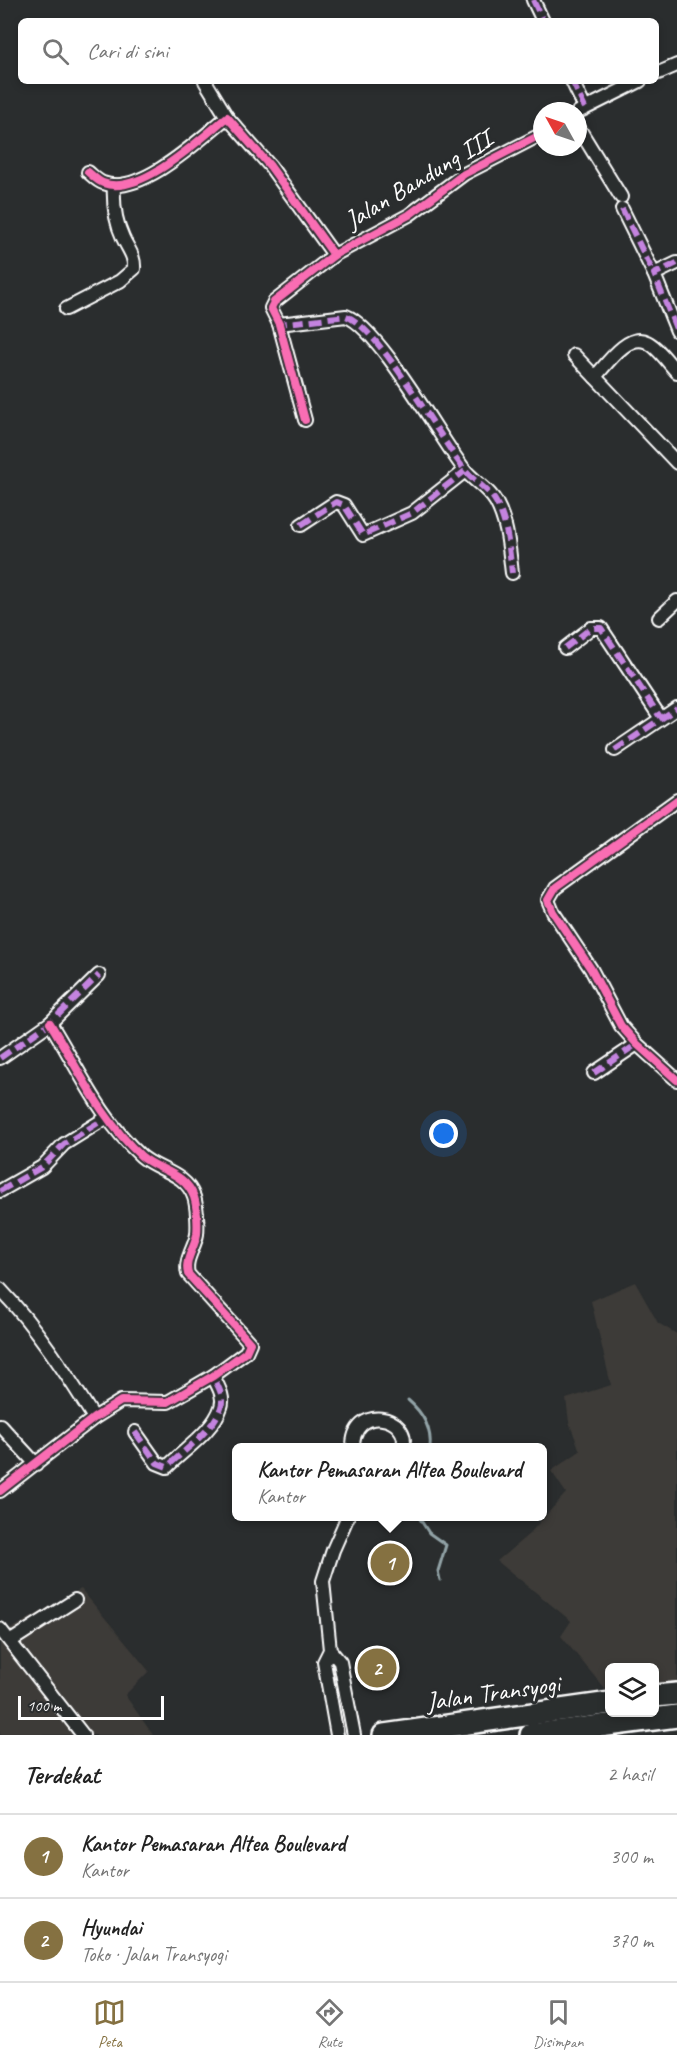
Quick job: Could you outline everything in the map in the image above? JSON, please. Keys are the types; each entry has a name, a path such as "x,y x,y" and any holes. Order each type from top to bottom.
{"highway":[{"path":"659,1696 677,1694"},
{"name":"Jalan Transyogi","path":"384,1735 605,1704"},
{"name":"Jalan Transyogi","path":"531,1735 677,1716"}],"street":[{"path":"533,0 542,18"},
{"path":"659,73 677,65"},
{"path":"207,84 227,117 270,166 334,255"},
{"path":"573,84 579,102"},
{"path":"587,107 633,84"},
{"path":"88,172 101,182 114,185 139,180 170,162 227,117"},
{"name":"Jalan Bandung III","path":"305,420 279,324 271,308 274,302 334,255 409,215 464,174 533,139"},
{"path":"587,143 621,203 675,326"},
{"path":"66,309 120,281 134,269 135,260 122,237 115,213 114,185"},
{"path":"654,274 677,263"},
{"path":"279,324 346,316 353,320 403,378 465,471 495,500 506,526 512,573"},
{"path":"595,377 621,349 638,340 648,342 677,372"},
{"path":"574,355 677,463"},
{"path":"301,525 336,502 344,505 363,535 412,513 465,471"},
{"path":"659,618 677,601"},
{"path":"565,648 591,628 601,628 660,717"},
{"path":"615,750 660,717 677,708"},
{"path":"677,800 555,888 548,900 553,912 591,969 610,1009 637,1044 677,1080"},
{"path":"0,1058 50,1023 99,975"},
{"path":"0,1491 94,1418 121,1401 168,1402 213,1376 246,1352 250,1342 188,1274 186,1266 197,1234 194,1197 175,1173 142,1158 106,1118 50,1023"},
{"path":"594,1073 637,1044"},
{"path":"0,1191 42,1167 64,1144 106,1118"},
{"path":"0,1289 20,1310 63,1368 94,1418"},
{"path":"135,1432 157,1463 167,1467 213,1421 222,1406 221,1394 213,1376"},
{"path":"353,1443 359,1426 369,1419 385,1418 399,1427 404,1443"},
{"path":"0,1425 36,1464"},
{"path":"337,1735 324,1662 330,1650 323,1581 346,1521"},
{"path":"11,1641 75,1600"},
{"path":"0,1629 83,1735"},
{"path":"330,1650 340,1662 354,1735"}],"shaded area":[{"path":"635,1282 658,1323 677,1334 677,1687 659,1689 659,1663 605,1663 605,1689 561,1636 571,1621 497,1561 541,1521 547,1521 547,1514 566,1493 551,1471 580,1451 569,1422 566,1399 611,1385 591,1301"},
{"path":"81,1589 149,1671 125,1695 153,1735 0,1735 0,1635"}],"waterway":[{"path":"408,1400 425,1421 430,1443"},
{"path":"421,1521 429,1533 446,1545 438,1571 440,1580"}],"marked path":[{"path":"533,0 542,18"},
{"path":"573,84 582,102"},
{"path":"622,209 654,274"},
{"path":"677,263 654,274 677,331"},
{"path":"280,328 279,324 346,316 360,325 392,362 464,469 496,502 506,528 512,573"},
{"path":"301,525 336,502 344,505 363,535 412,513 465,471"},
{"path":"565,648 591,628 601,628 660,717"},
{"path":"615,750 677,708"},
{"path":"0,1058 50,1023 99,975"},
{"path":"594,1073 637,1044"},
{"path":"0,1191 42,1167 64,1144 106,1118"},
{"path":"135,1432 157,1463 167,1467 205,1432 217,1415 222,1399 213,1376"}],"cycle path":[{"path":"88,172 103,183 118,185 134,182 169,164 227,117 270,166 334,255"},
{"path":"305,420 279,324 271,308 274,302 334,255 409,215 464,174 533,139"},
{"path":"677,800 555,888 548,900 553,912 591,969 621,1026 637,1044 677,1080"},
{"path":"0,1491 94,1418 121,1401 168,1402 213,1376 246,1352 250,1343 188,1274 187,1263 197,1230 196,1205 190,1189 178,1177 141,1156 127,1142 102,1110 50,1023"}],"place":[{"name":"Kantor Pemasaran Altea Boulevard","path":"390,1563"},
{"name":"Hyundai","path":"377,1668"}]}
